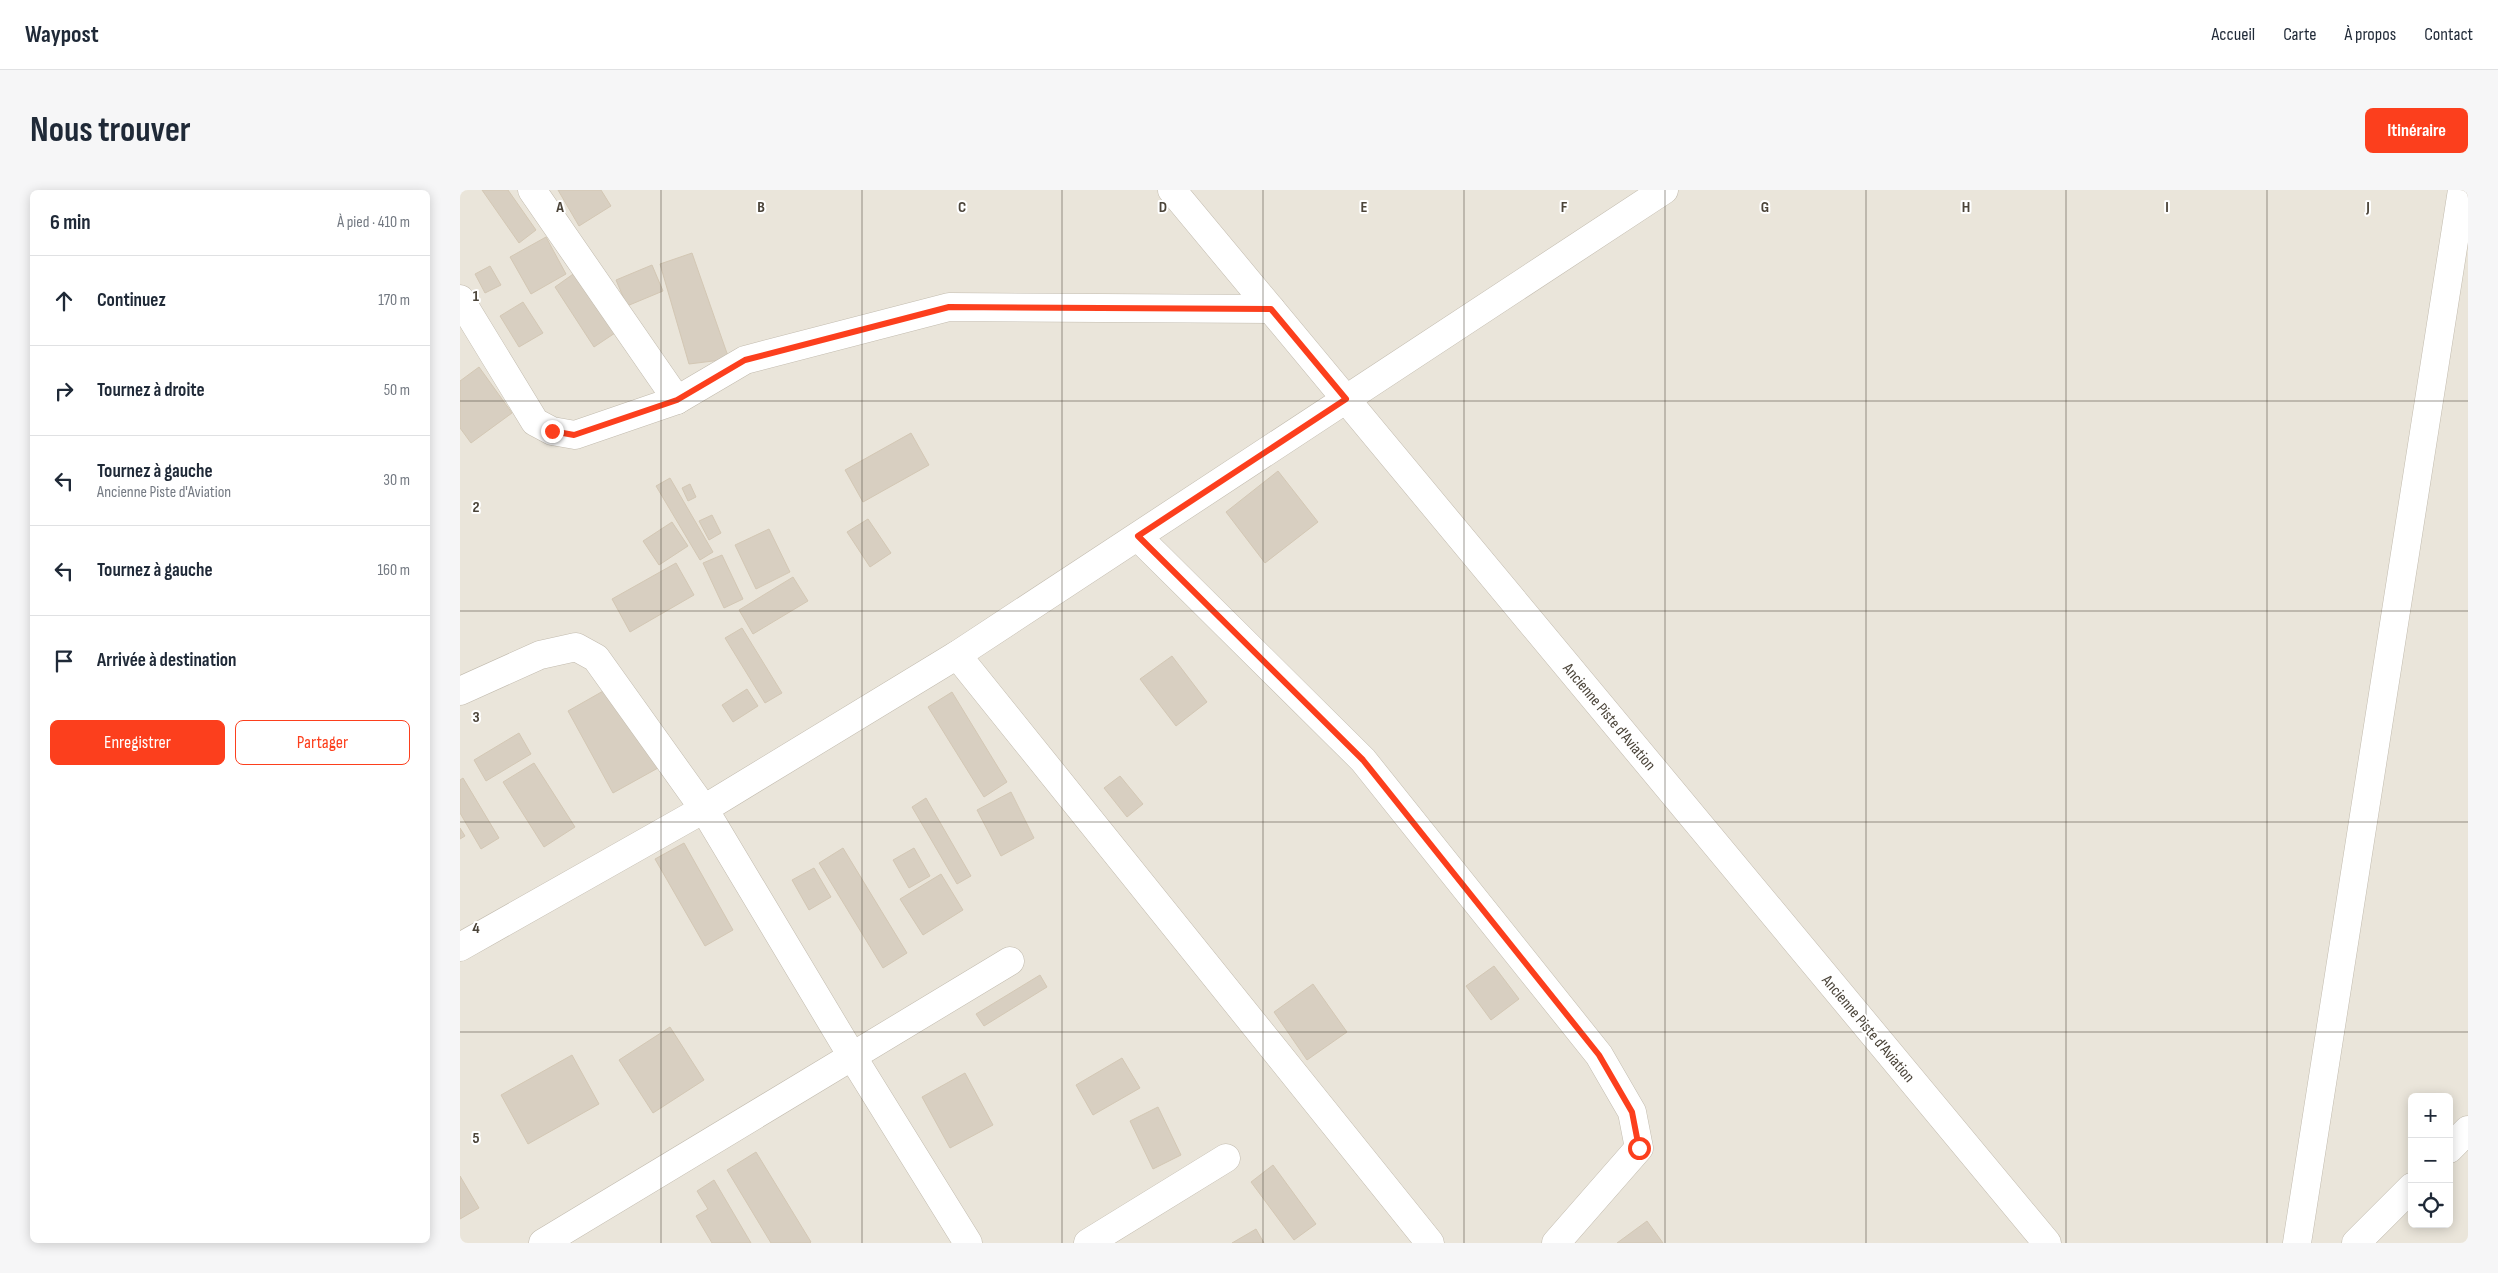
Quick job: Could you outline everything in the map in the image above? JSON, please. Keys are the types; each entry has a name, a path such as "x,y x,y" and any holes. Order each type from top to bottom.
{"street":[{"path":"532,190 677,400"},
{"name":"Ancienne Piste d'Aviation","path":"1172,190 2047,1243"},
{"path":"460,947 704,809 957,655 1664,190"},
{"path":"2297,1243 2462,190"},
{"path":"460,298 536,422 552,431 574,435 677,400 745,360 949,307 1271,309"},
{"path":"1138,536 1363,760 1599,1055 1632,1112 1639,1148 1556,1243"},
{"path":"460,691 540,655 576,648 596,658 704,809 852,1056 968,1243"},
{"path":"957,655 1430,1243"},
{"path":"544,1243 1010,961"},
{"path":"2453,1145 2468,1130"},
{"path":"1088,1243 1226,1158"},
{"path":"2356,1243 2408,1191"}],"shaded area":[{"path":"460,190 2468,190 2468,1243 460,1243"}],"building":[{"path":"482,190 508,190 536,230 519,243"},
{"path":"558,190 601,190 611,206 579,226"},
{"path":"546,237 566,274 531,294 510,257"},
{"path":"692,253 729,359 689,364 660,264"},
{"path":"652,265 663,291 627,306 616,280"},
{"path":"490,266 501,285 485,293 475,274"},
{"path":"576,272 615,333 594,347 555,287"},
{"path":"523,302 543,333 519,347 500,316"},
{"path":"479,367 512,413 471,443 460,428 460,381"},
{"path":"911,433 929,465 863,502 845,470"},
{"path":"1278,471 1318,522 1265,563 1226,512"},
{"path":"670,478 713,552 700,560 656,486"},
{"path":"690,484 696,497 688,501 682,488"},
{"path":"712,515 721,533 709,540 699,521"},
{"path":"868,519 891,553 870,567 847,532"},
{"path":"672,522 688,546 659,565 643,541"},
{"path":"769,529 790,572 756,589 735,545"},
{"path":"722,555 743,599 724,608 703,563"},
{"path":"676,563 694,595 630,632 612,599"},
{"path":"793,577 808,601 753,634 739,610"},
{"path":"742,628 782,693 765,703 725,638"},
{"path":"1172,656 1207,702 1176,726 1140,679"},
{"path":"612,686 658,768 613,793 568,711"},
{"path":"747,689 758,706 733,722 722,705"},
{"path":"952,692 1007,782 984,797 928,707"},
{"path":"519,733 531,754 486,781 474,760"},
{"path":"534,763 575,827 544,847 503,782"},
{"path":"1120,776 1143,804 1127,817 1104,788"},
{"path":"463,778 499,838 481,849 460,813 460,780"},
{"path":"1011,792 1034,838 1001,856 977,810"},
{"path":"926,798 971,876 957,884 912,807"},
{"path":"460,828 465,836 460,839"},
{"path":"684,843 733,930 705,946 655,859"},
{"path":"843,848 907,953 883,968 819,863"},
{"path":"914,848 930,876 909,888 893,860"},
{"path":"814,868 831,897 809,910 792,880"},
{"path":"941,874 963,910 923,935 900,899"},
{"path":"1494,966 1519,999 1491,1020 1466,986"},
{"path":"1040,975 1047,987 984,1026 976,1014"},
{"path":"1313,984 1347,1032 1307,1060 1274,1012"},
{"path":"670,1027 704,1080 653,1113 619,1060"},
{"path":"572,1055 599,1104 528,1144 501,1095"},
{"path":"1122,1058 1140,1088 1093,1115 1076,1085"},
{"path":"965,1073 993,1125 950,1148 922,1097"},
{"path":"1158,1107 1181,1155 1153,1169 1130,1121"},
{"path":"756,1152 810,1243 771,1243 727,1170"},
{"path":"1273,1165 1316,1224 1294,1240 1251,1182"},
{"path":"460,1176 479,1208 460,1219"},
{"path":"714,1180 751,1243 712,1243 696,1216 708,1209 697,1191"},
{"path":"1647,1221 1663,1243 1617,1243"},
{"path":"1256,1229 1264,1243 1232,1243"}],"route":[{"path":"552,431 574,435 677,400 745,360 949,307 1271,309 1346,399 1138,536 1363,760 1599,1055 1632,1112 1639,1148"}]}
